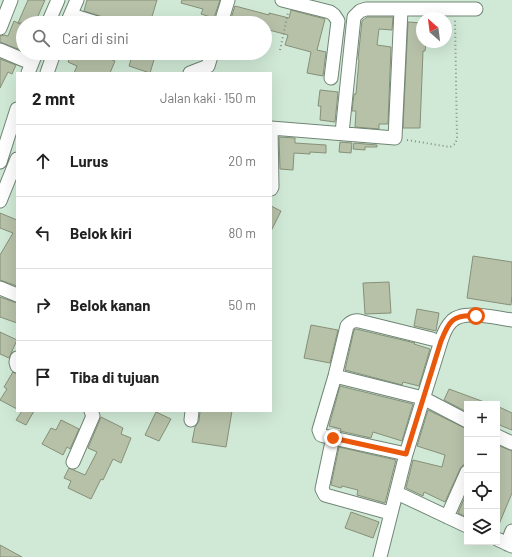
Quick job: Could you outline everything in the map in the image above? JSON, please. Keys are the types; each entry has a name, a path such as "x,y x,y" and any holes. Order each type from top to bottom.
{"street":[{"path":"0,28 12,0"},
{"path":"51,16 58,0"},
{"path":"70,16 78,0"},
{"path":"223,16 228,0"},
{"path":"286,1 330,12 338,21 330,78"},
{"path":"342,133 354,17 360,11 366,9 476,9"},
{"path":"272,128 395,138 401,10"},
{"path":"0,50 16,56"},
{"path":"47,72 52,60"},
{"path":"193,72 208,66 210,60"},
{"path":"0,162 16,112"},
{"path":"272,148 272,179"},
{"path":"0,201 3,184 16,161"},
{"path":"0,288 16,295"},
{"path":"380,557 406,454 447,326 457,317 466,315 512,320"},
{"path":"406,454 322,435 319,430 335,376 347,326 350,322 355,320 432,339"},
{"path":"335,376 423,398 464,419"},
{"path":"73,462 93,416 91,412"},
{"path":"499,437 512,443"},
{"path":"333,438 322,493 390,513"},
{"path":"447,517 467,473"},
{"path":"397,493 464,525"},
{"path":"505,543 512,531"}],"path":[{"path":"280,50 286,1"},
{"path":"395,138 450,147 455,144 457,139 454,9"}],"building":[{"path":"28,0 45,0 38,16 21,16"},
{"path":"87,0 157,0 152,16 100,16 84,11"},
{"path":"182,0 220,0 215,16 201,14 203,9 181,3"},
{"path":"235,6 269,15 269,13 289,18 291,10 325,19 317,50 326,52 323,76 307,73 311,52 285,45 288,35 272,31 272,16 232,16"},
{"path":"367,17 393,17 392,30 379,29 377,45 391,47 388,124 379,124 379,129 355,127 356,111 352,111 354,94 356,94 362,21"},
{"path":"14,21 16,22 16,48 0,42 0,36 8,36"},
{"path":"408,22 416,23 416,48 425,48 425,51 423,51 420,128 403,128"},
{"path":"0,59 16,65 12,74 8,72 0,88"},
{"path":"69,60 115,61 110,72 74,72 77,66 68,62"},
{"path":"131,60 154,60 150,72 129,66"},
{"path":"320,90 338,92 335,122 320,120 321,106 318,106"},
{"path":"279,137 295,138 295,143 326,145 326,153 294,153 293,170 280,169"},
{"path":"340,142 352,143 351,153 339,152"},
{"path":"354,143 377,145 377,147 365,147 365,150 353,149"},
{"path":"272,206 281,211 272,229"},
{"path":"0,213 16,220 16,286 0,280 0,255 13,233 0,228"},
{"path":"473,256 512,262 511,305 467,298"},
{"path":"389,282 391,313 365,314 363,283"},
{"path":"0,297 16,303 16,323 0,317"},
{"path":"417,309 439,313 436,331 414,326"},
{"path":"311,325 338,330 330,363 304,358"},
{"path":"356,329 415,343 414,344 430,349 419,386 403,382 402,385 345,370 354,330"},
{"path":"0,332 16,340 16,342 9,358 0,354"},
{"path":"13,372 16,374 16,408 0,400 7,389 4,387"},
{"path":"340,386 413,404 402,441 373,432 371,438 340,431 341,429 329,426"},
{"path":"449,389 482,401 464,401 464,410 444,400"},
{"path":"500,407 512,413 512,430 500,425"},
{"path":"428,410 464,428 464,465 460,469 445,502 424,492 423,496 406,488 413,460 442,467 445,455 417,446"},
{"path":"21,412 33,412 26,425 16,420"},
{"path":"156,412 171,419 159,441 145,435"},
{"path":"200,412 232,412 226,447 192,442 195,427 199,421"},
{"path":"101,417 123,428 121,434 131,438 121,463 113,459 103,480 101,479 91,499 68,488 71,481 64,478 69,468 85,475 97,452 88,448"},
{"path":"61,420 79,429 70,449 67,447 63,455 42,444 51,428 56,430"},
{"path":"500,446 512,451 512,493 500,522"},
{"path":"339,447 396,460 385,503 357,495 358,490 331,485"},
{"path":"464,499 464,516 458,513"},
{"path":"351,512 379,522 373,538 345,528"},
{"path":"0,545 22,557 0,557"}],"route":[{"path":"333,438 406,454 447,326 457,317 466,315 476,316"}]}
